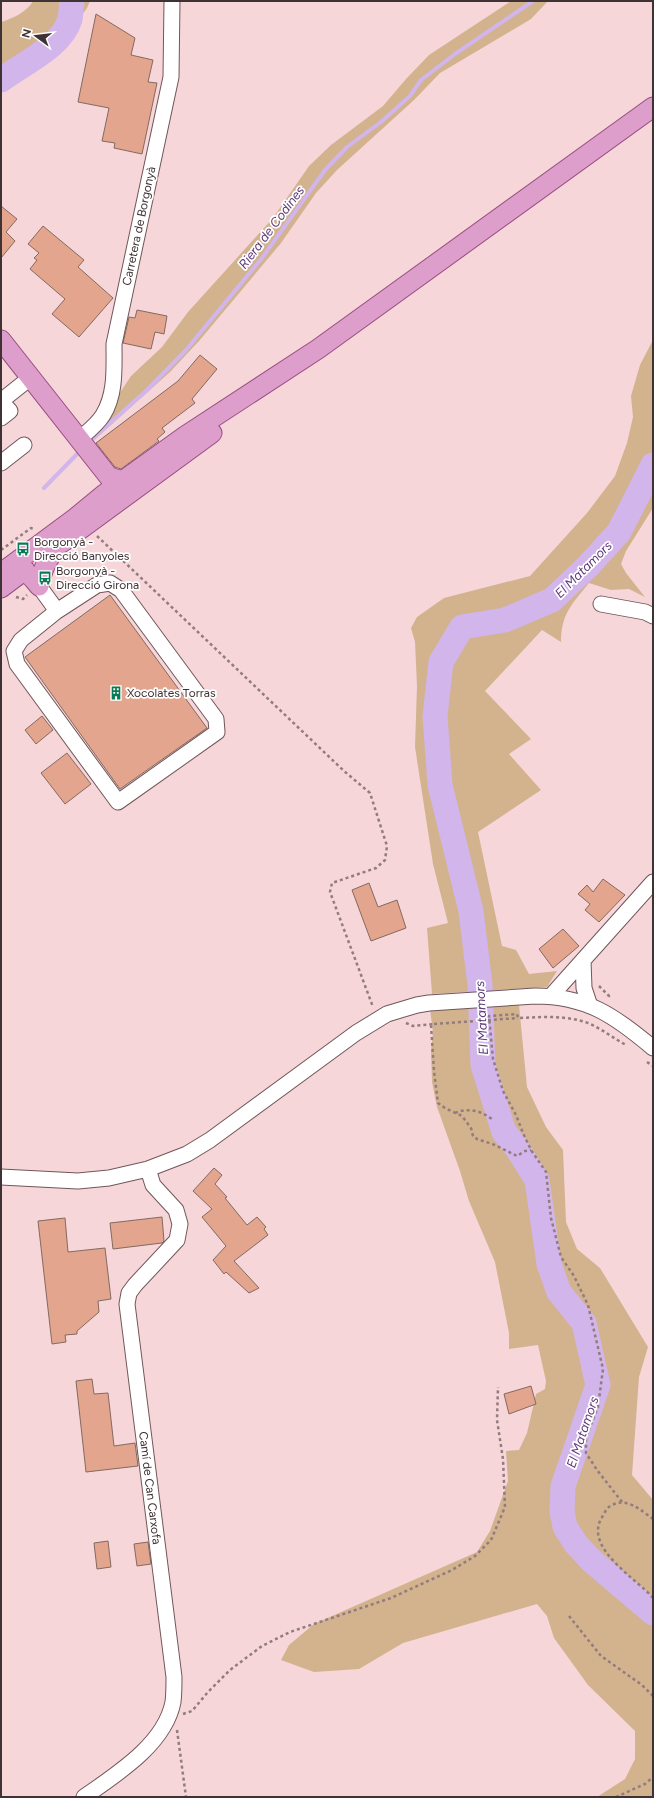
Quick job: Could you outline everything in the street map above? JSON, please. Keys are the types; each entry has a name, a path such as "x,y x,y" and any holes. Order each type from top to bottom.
{"main road":[{"path":"1,572 74,519 113,484 318,349 653,107"},
{"path":"1,589 30,575 83,522 109,502 114,496 113,484 30,378 2,345"},
{"path":"64,542 309,360 318,349"},
{"path":"113,484 129,486 171,455 211,434"},
{"path":"30,575 28,564 32,558 60,537 74,519"},
{"path":"1,581 16,572 30,575"}],"street":[{"name":"Carretera de Borgonyà","path":"78,440 102,416 112,391 114,374 114,344 171,77 172,1"},
{"path":"1,418 10,411 1,401 30,378"},
{"path":"2,461 24,445"},
{"path":"30,575 57,611"},
{"path":"110,583 121,590 216,719 217,732 118,802 17,664 14,651 21,640 57,611 96,584 110,583"},
{"path":"601,604 645,612 653,616"},
{"path":"551,996 653,882"},
{"path":"583,960 584,988 596,1008"},
{"path":"1,1177 78,1182 109,1178 148,1169 187,1154 210,1140 356,1033 387,1014 412,1006 429,1003 551,996 576,1001 610,1014 633,1031 647,1052"},
{"name":"Camí de Can Carxofa","path":"84,1797 120,1771 149,1745 162,1730 173,1702 174,1677 127,1304 129,1293 135,1285 177,1240 180,1224 176,1210 153,1185 148,1169"}],"path":[{"path":"1,550 31,528"},
{"path":"92,531 370,793 387,846 385,860 376,868 332,883 330,892 375,1010 387,1014"},
{"path":"594,1026 596,1008 609,996 598,986 597,981"},
{"path":"518,1018 517,1014 489,1016 493,1059 503,1091 516,1115 531,1150 546,1172 552,1218 561,1258 574,1276 588,1305 603,1369 598,1407 586,1437 586,1452 597,1470 622,1502"},
{"path":"531,1150 525,1151 517,1156 495,1145 476,1139 473,1136 471,1128 462,1116 438,1103 434,1071 432,1024 548,1016 570,1018 594,1026 631,1049"},
{"path":"647,1052 653,1066"},
{"path":"455,1113 463,1109 484,1113 493,1120"},
{"path":"173,1702 175,1716 192,1711 230,1670 262,1646 290,1632 392,1598 452,1570 474,1556 491,1540 505,1507 503,1459 497,1420 498,1387"},
{"path":"653,1519 636,1507 622,1502 615,1503 608,1507 599,1524 600,1542 609,1556 647,1590 653,1598"},
{"path":"569,1616 601,1656 642,1685 653,1696"},
{"path":"177,1728 186,1797"},
{"path":"616,1797 645,1784 653,1777"}],"shaded area":[{"path":"33,1 90,1 87,8 45,65 1,86 1,22 19,14 31,5"},
{"path":"511,1 548,1 531,19 440,73 414,100 337,170 316,193 281,243 199,341 170,372 93,441 87,435 101,421 131,376 162,347 188,312 273,218 309,166 331,145 383,106 429,55"},
{"path":"653,340 653,508 626,551 621,564 626,573 645,597 629,589 611,590 589,583 565,617 561,642 542,630 485,691 531,739 509,754 541,790 478,832 502,946 516,950 529,974 557,971 547,987 432,994 427,928 448,923 433,864 415,747 417,686 415,642 411,628 417,617 444,598 530,576 587,513 615,476 627,443 633,417 631,396 640,365"},
{"path":"519,1005 527,1087 546,1127 563,1150 566,1222 577,1249 600,1268 648,1347 639,1377 632,1475 653,1500 653,1797 597,1797 625,1779 635,1759 635,1731 588,1685 554,1638 547,1616 537,1604 403,1643 359,1669 314,1672 281,1660 289,1645 314,1624 477,1552 490,1531 508,1481 506,1451 519,1450 527,1433 536,1394 545,1389 546,1381 538,1345 509,1349 509,1333 495,1262 469,1201 437,1107 432,1082 431,1051 433,1032 430,1009"},
{"path":"501,1123 510,1124 511,1136 517,1148 493,1136 496,1127"}],"building":[{"path":"96,14 135,38 131,55 153,60 148,82 157,83 142,154 114,148 115,143 102,141 109,108 78,102"},
{"path":"1,206 17,219 6,232 15,241 1,258"},
{"path":"43,226 84,260 78,267 113,298 79,337 52,314 65,299 30,269 37,260 34,258 39,253 28,244"},
{"path":"137,310 167,316 164,334 155,332 151,349 123,343 129,317 135,318"},
{"path":"200,355 217,369 192,399 195,403 162,428 165,432 157,439 159,441 121,469 115,467 96,443 178,381"},
{"name":"Xocolates Torras","path":"110,595 207,728 120,789 25,657"},
{"path":"42,716 53,730 36,744 25,730"},
{"path":"67,753 91,784 65,804 41,773"},
{"path":"603,879 625,895 599,922 585,910 590,904 578,894 587,885 593,892"},
{"path":"369,883 378,907 397,900 406,928 371,941 352,890"},
{"path":"563,929 579,946 553,968 539,949"},
{"path":"214,1168 222,1175 215,1184 227,1197 225,1198 247,1225 257,1217 266,1227 264,1229 268,1235 234,1261 259,1288 249,1293 226,1272 224,1274 213,1260 226,1246 202,1217 212,1209 193,1191"},
{"path":"162,1217 164,1241 162,1243 113,1249 110,1223"},
{"path":"65,1218 68,1252 105,1248 111,1299 98,1301 99,1312 77,1331 77,1334 65,1335 66,1342 52,1344 38,1221"},
{"path":"92,1379 94,1394 108,1393 114,1446 135,1443 138,1466 86,1472 76,1381"},
{"path":"531,1386 536,1404 509,1414 504,1394"},
{"path":"108,1541 111,1567 97,1569 94,1543"},
{"path":"148,1542 151,1564 137,1566 134,1544"}],"waterway":[{"path":"1,80 40,54 59,38 66,29 70,19 72,1"},
{"name":"Riera de Codines","path":"88,443 147,390 186,350 262,258 325,170 347,147 381,122 410,96 421,80 455,54 533,1"},
{"name":"Riera de Codines","path":"44,488 82,449"},
{"name":"El Matamors","path":"653,465 619,532 589,565 552,600 505,620 462,627 441,662 435,716 440,785 471,911 480,985 483,1065 504,1132 517,1148 537,1180 549,1264 559,1292 584,1323 598,1385 563,1486 562,1511 565,1527 576,1544 592,1561 653,1613"}],"place":[{"name":"Borgonyà - Direcció Banyoles","path":"23,549"},
{"name":"Borgonyà - Direcció Girona","path":"45,578"},
{"name":"Xocolates Torras","path":"116,693"}]}
